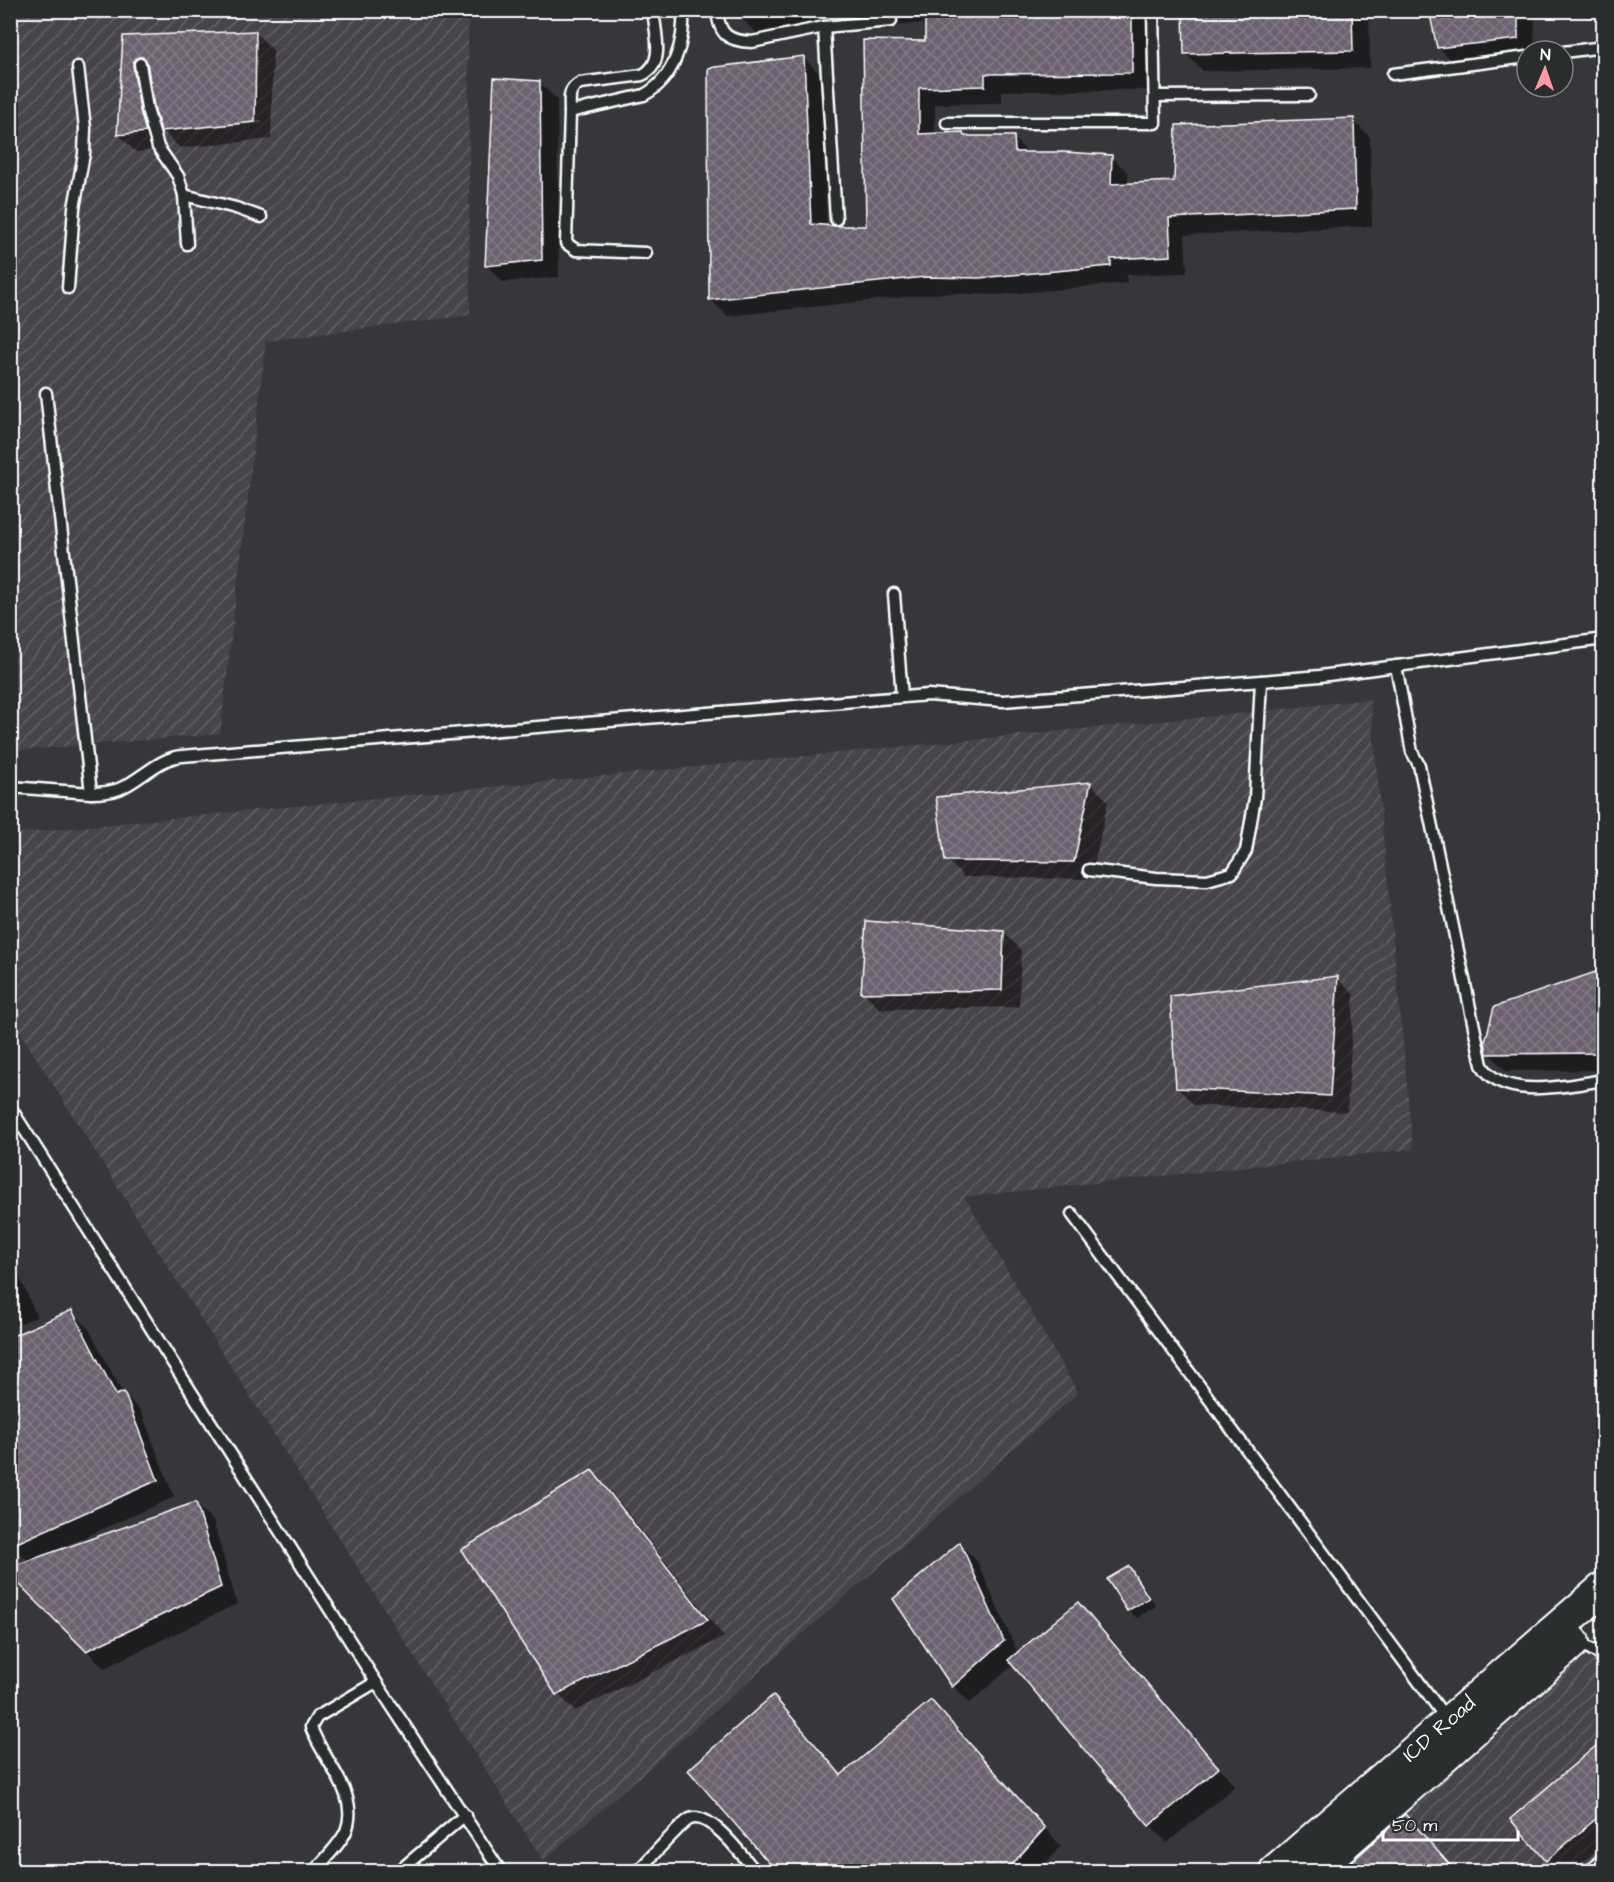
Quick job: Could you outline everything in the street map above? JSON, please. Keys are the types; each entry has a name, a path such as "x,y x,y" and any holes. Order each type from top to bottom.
{"main road":[{"name":"ICD Road","path":"1318,1870 1567,1634 1604,1588"},
{"name":"ICD Road","path":"1275,1872 1448,1721 1567,1634 1604,1616"}],"lane":[{"path":"646,253 576,250 566,243 570,92 580,83 642,75 650,71 657,53 653,10"},
{"path":"570,112 644,95 653,90 669,72 677,54 682,34 683,10"},
{"path":"717,10 718,24 723,32 730,38 752,42 824,27 891,21"},
{"path":"947,123 1155,123 1153,10"},
{"path":"824,27 836,219"},
{"path":"1575,51 1604,47"},
{"path":"1393,74 1515,59"},
{"path":"140,64 147,109 158,147 178,176 184,195 188,244"},
{"path":"68,288 74,208 84,154 85,128 78,67"},
{"path":"1155,96 1309,95"},
{"path":"184,195 236,208 261,218"},
{"path":"46,393 91,793"},
{"path":"894,594 903,697"},
{"path":"10,788 91,793 118,789 173,757 928,694 1003,701 1261,681 1604,639"},
{"path":"1396,666 1412,752 1419,765 1482,1065 1486,1073 1509,1087 1534,1089 1604,1080"},
{"path":"1089,870 1156,878 1207,880 1232,873 1246,851 1255,798 1261,681"},
{"path":"10,1107 376,1682 501,1872"},
{"path":"1072,1214 1448,1721"},
{"path":"1567,1634 1604,1657"},
{"path":"314,1872 345,1833 349,1820 346,1792 315,1740 311,1727 317,1717 376,1682"},
{"path":"398,1872 465,1815"},
{"path":"637,1872 688,1819 701,1817 712,1823 756,1872"},
{"path":"1589,1872 1604,1857"}],"shaded area":[{"path":"11,11 468,11 470,315 266,341 220,734 11,751"},
{"path":"1370,699 1413,1149 965,1197 1078,1393 543,1861 11,1018 11,834"},
{"path":"1603,1631 1603,1871 1329,1871"}],"building":[{"path":"925,10 1132,10 1132,73 985,74 985,86 919,88 919,134 963,132 964,136 1014,136 1015,152 1112,155 1111,184 1174,181 1176,125 1354,118 1356,209 1169,218 1171,256 1111,259 1111,266 979,278 925,277 709,300 708,68 804,56 811,224 866,226 863,40 925,41"},
{"path":"1183,10 1352,10 1353,51 1184,54"},
{"path":"1429,10 1518,10 1518,39 1437,48"},
{"path":"256,31 255,122 161,131 154,107 147,62 143,57 139,57 135,59 133,65 146,132 117,135 123,36"},
{"path":"494,78 540,81 542,260 485,266"},
{"path":"1091,782 1074,862 945,861 936,797"},
{"path":"866,921 1004,931 1002,990 861,993"},
{"path":"1604,969 1604,1053 1487,1054 1485,1042 1494,1007"},
{"path":"1338,976 1330,1096 1176,1088 1170,996"},
{"path":"72,1310 116,1395 124,1392 158,1480 10,1546 10,1337"},
{"path":"592,1470 708,1620 556,1695 461,1550"},
{"path":"196,1502 221,1587 86,1651 10,1575 10,1567"},
{"path":"960,1542 1004,1641 952,1687 893,1599"},
{"path":"1129,1566 1149,1598 1127,1611 1107,1579"},
{"path":"1078,1602 1219,1768 1149,1826 1008,1660"},
{"path":"773,1695 841,1775 931,1700 1045,1828 1005,1872 777,1872 688,1770"},
{"path":"1604,1739 1604,1812 1546,1861 1510,1819"},
{"path":"1405,1814 1456,1872 1340,1872"}]}
